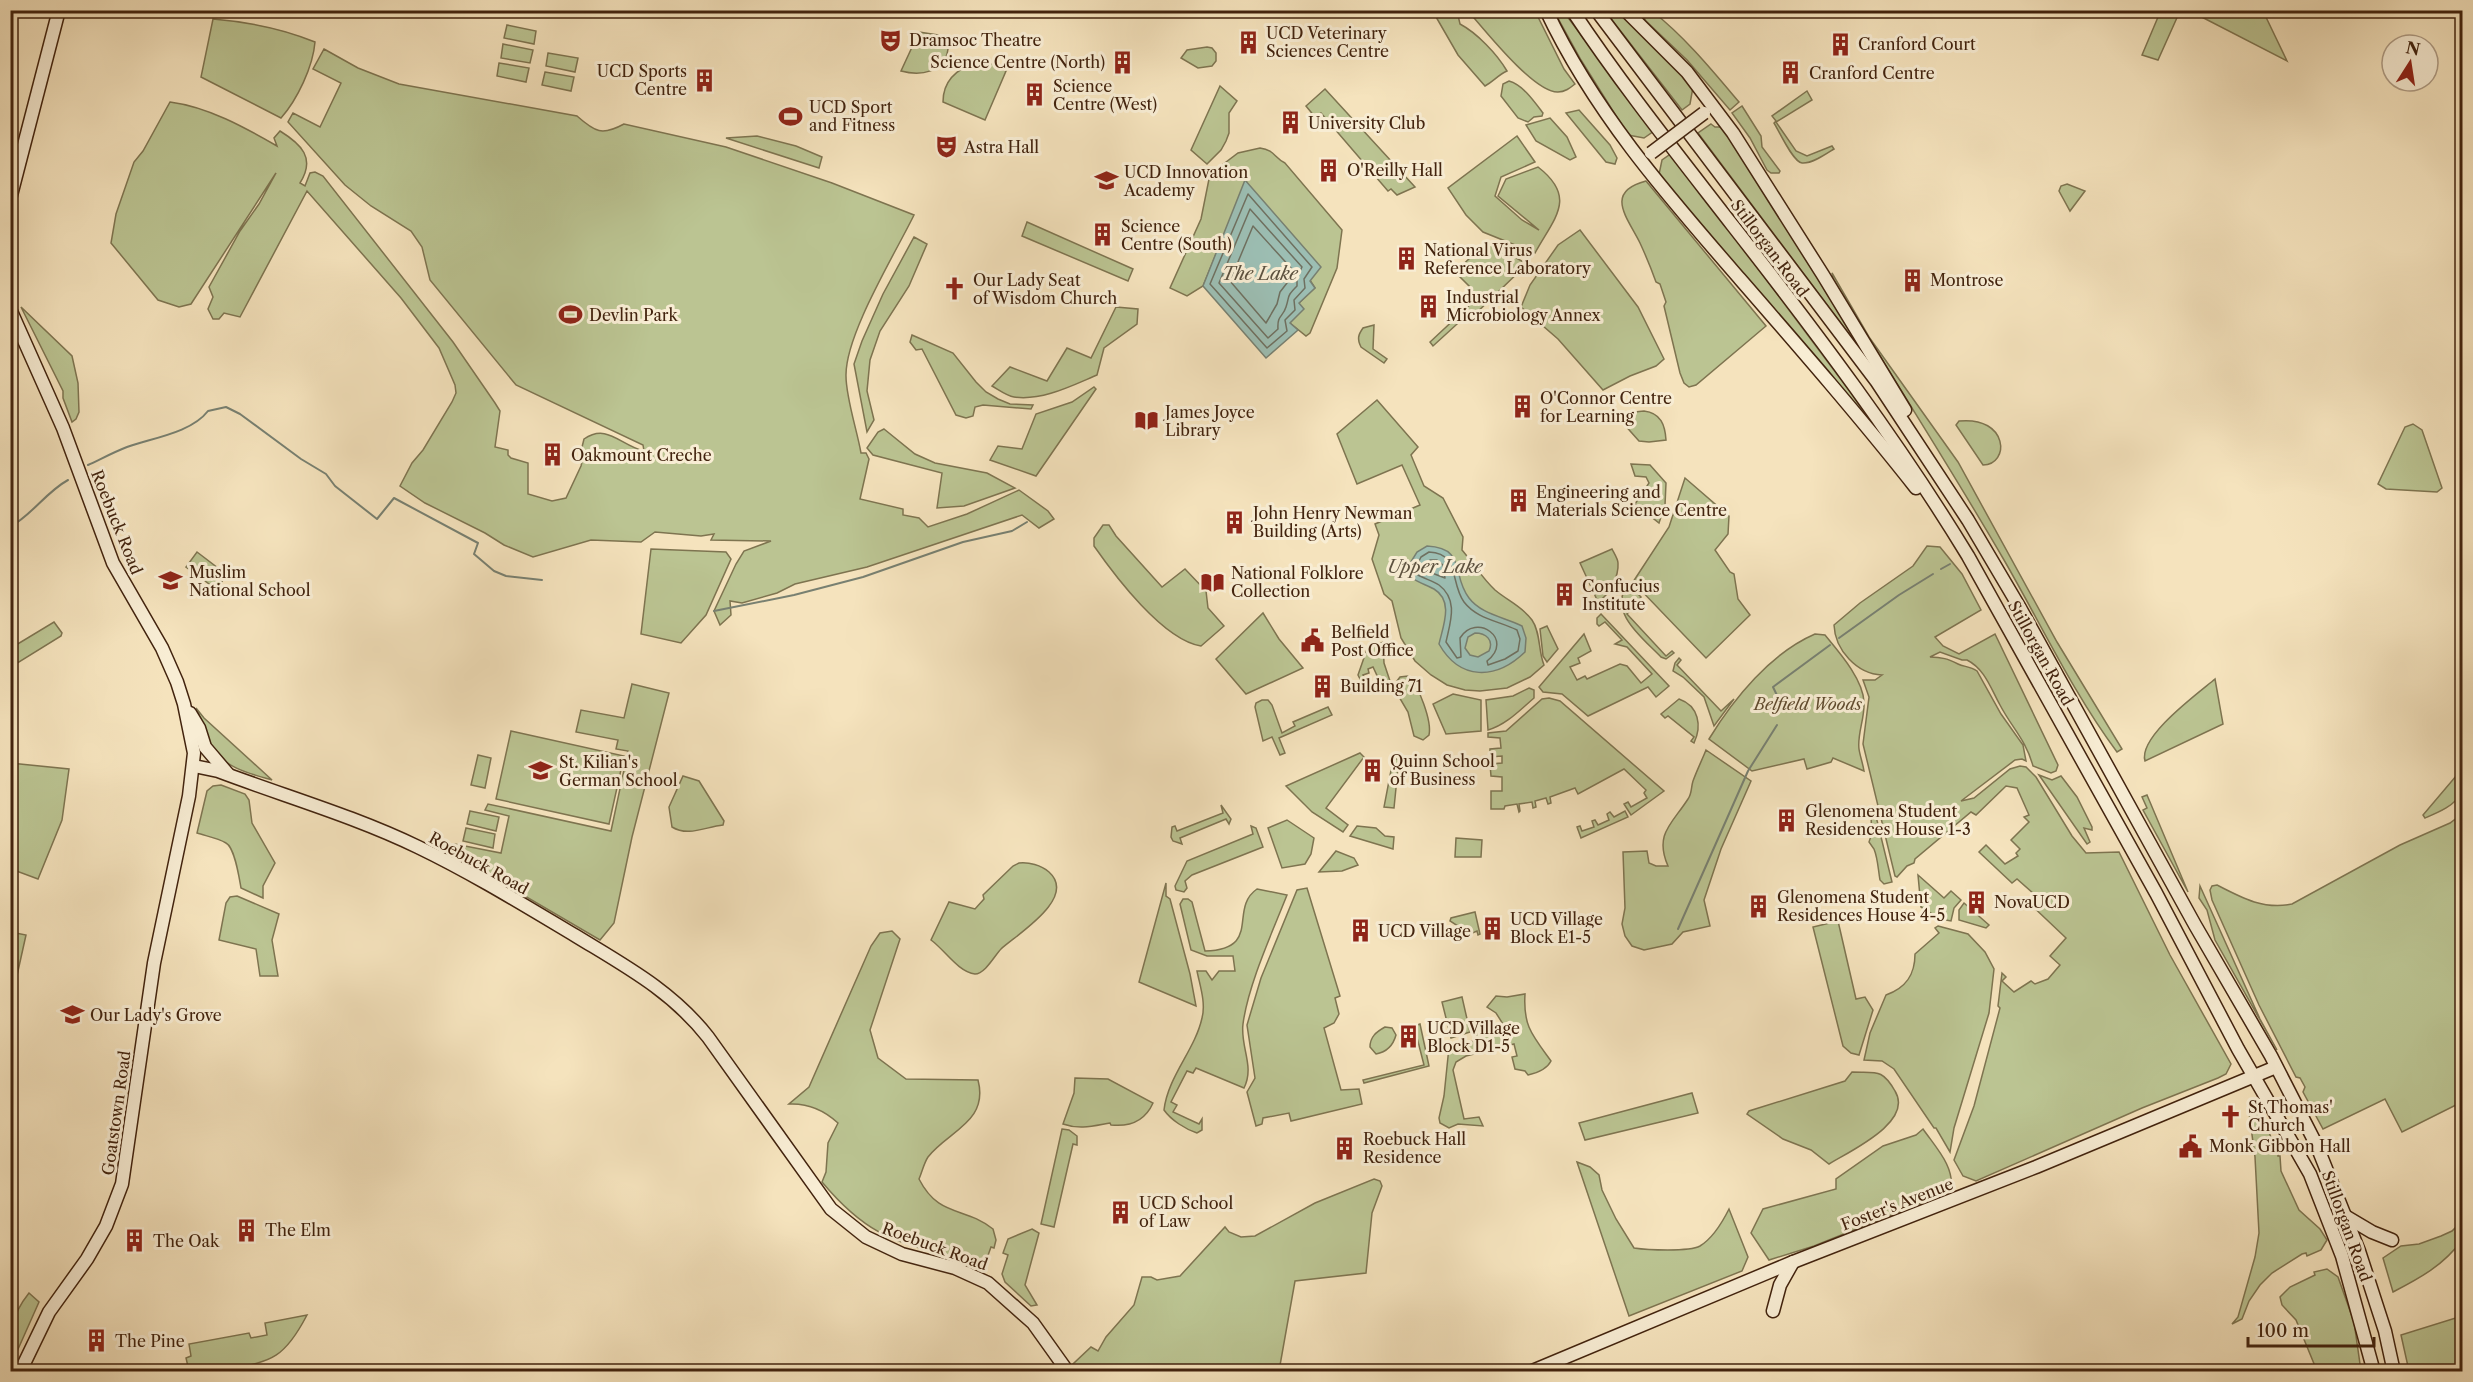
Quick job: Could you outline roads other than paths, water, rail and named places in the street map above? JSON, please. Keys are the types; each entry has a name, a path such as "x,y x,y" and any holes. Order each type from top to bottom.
{"main road":[{"path":"10,199 59,10"},
{"path":"1546,10 1589,88 1640,161 1675,206 1858,414 1968,556"},
{"name":"Stillorgan Road","path":"1572,10 1654,126 1869,406 1939,508 1968,556 2310,1174 2328,1215 2351,1283 2374,1371"},
{"name":"Stillorgan Road","path":"1596,10 1877,382 1968,520 2020,608 2149,844 2276,1066 2317,1146 2345,1216 2385,1331 2394,1371"},
{"path":"1625,10 1687,72 1709,110 1733,132 1828,283 1935,460 1968,520"},
{"path":"1640,161 1709,110"},
{"name":"Roebuck Road","path":"10,309 16,339 63,428 113,563 162,648 184,704 192,736 194,766 229,775 378,829 420,848 552,922 664,992 694,1019 708,1037 831,1209 866,1237 893,1250 955,1268 988,1283 1033,1323 1068,1371"},
{"path":"184,704 199,728 205,747 229,775"},
{"name":"Goatstown Road","path":"20,1371 49,1312 87,1259 106,1226 122,1184 154,963 194,766"},
{"name":"Foster's Avenue","path":"1530,1371 1793,1262 2026,1171 2256,1077 2276,1066"},
{"path":"2345,1216 2372,1232 2392,1240"},
{"path":"1773,1311 1780,1285 1793,1262"}],"water":[{"name":"The Lake","path":"1245,180 1321,267 1310,281 1315,288 1299,303 1304,309 1290,323 1298,330 1266,358 1203,286"},
{"name":"Upper Lake","path":"1427,546 1448,552 1453,557 1464,589 1474,603 1486,612 1522,626 1526,638 1525,652 1514,661 1491,672 1468,670 1457,665 1439,644 1446,614 1444,600 1434,589 1412,578 1409,565 1417,552","holes":["1479,633 1490,640 1490,647 1489,651 1478,657 1470,655 1465,648 1468,637"]}],"waterway":[{"path":"88,465 127,447 181,430 192,425 208,411 226,407 240,414 301,459 326,474 335,486 377,519 394,498 478,543 474,554 494,571 506,576 542,580"},
{"path":"10,527 68,480"},
{"path":"714,611 794,595 863,577 963,542 1012,531 1027,522"},
{"path":"1941,569 1950,564"},
{"path":"1839,638 1933,574"},
{"path":"1782,711 1783,708 1773,687 1830,645"},
{"path":"1678,929 1748,771 1777,725"},
{"path":"1183,1372 1189,1372"}],"place":[{"name":"Dramsoc Theatre","path":"891,40"},
{"name":"UCD Veterinary Sciences Centre","path":"1248,42"},
{"name":"Cranford Court","path":"1840,44"},
{"name":"Science Centre (North)","path":"1123,62"},
{"name":"Cranford Centre","path":"1791,73"},
{"name":"UCD Sports Centre","path":"705,80"},
{"name":"Science Centre (West)","path":"1035,95"},
{"name":"UCD Sport and Fitness","path":"791,116"},
{"name":"University Club","path":"1290,123"},
{"name":"Astra Hall","path":"946,147"},
{"name":"O'Reilly Hall","path":"1329,170"},
{"name":"UCD Innovation Academy","path":"1106,181"},
{"name":"Science Centre (South)","path":"1103,235"},
{"name":"National Virus Reference Laboratory","path":"1406,259"},
{"name":"Montrose","path":"1912,280"},
{"name":"Our Lady Seat of Wisdom Church","path":"955,289"},
{"name":"Industrial Microbiology Annex","path":"1428,306"},
{"name":"Devlin Park","path":"571,315"},
{"name":"O'Connor Centre for Learning","path":"1522,407"},
{"name":"James Joyce Library","path":"1147,421"},
{"name":"Oakmount Creche","path":"553,455"},
{"name":"Engineering and Materials Science Centre","path":"1518,501"},
{"name":"John Henry Newman Building (Arts)","path":"1235,522"},
{"name":"Muslim National School","path":"171,581"},
{"name":"National Folklore Collection","path":"1213,582"},
{"name":"Confucius Institute","path":"1564,595"},
{"name":"Belfield Post Office","path":"1313,641"},
{"name":"Building 71","path":"1322,686"},
{"name":"Quinn School of Business","path":"1372,770"},
{"name":"St. Kilian's German School","path":"541,771"},
{"name":"Glenomena Student Residences House 1-3","path":"1787,820"},
{"name":"NovaUCD","path":"1976,902"},
{"name":"Glenomena Student Residences House 4-5","path":"1759,906"},
{"name":"UCD Village Block E1-5","path":"1492,928"},
{"name":"UCD Village","path":"1360,931"},
{"name":"Our Lady's Grove","path":"72,1015"},
{"name":"UCD Village Block D1-5","path":"1409,1037"},
{"name":"St Thomas' Church","path":"2230,1116"},
{"name":"Monk Gibbon Hall","path":"2191,1146"},
{"name":"Roebuck Hall Residence","path":"1345,1148"},
{"name":"UCD School of Law","path":"1121,1212"},
{"name":"The Elm","path":"247,1230"},
{"name":"The Oak","path":"135,1241"},
{"name":"The Pine","path":"97,1341"}],"park label":[{"name":"Belfield Woods","path":"1808,704"}]}
